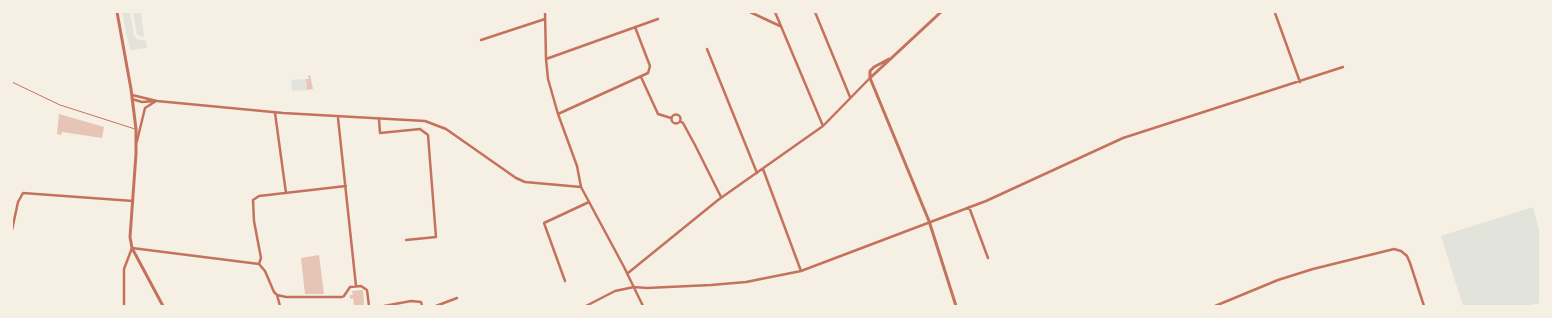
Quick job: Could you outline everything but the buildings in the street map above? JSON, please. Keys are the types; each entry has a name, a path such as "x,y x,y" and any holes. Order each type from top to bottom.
{"street":[{"path":"116,12 132,95 136,129 130,237 132,248 163,306"},
{"path":"545,12 548,79 558,114 577,166 581,187 628,273 643,306"},
{"path":"750,12 780,26"},
{"path":"775,12 823,126"},
{"path":"815,12 850,97"},
{"path":"941,12 890,59 874,67 870,71 870,78 929,221 956,306"},
{"path":"1275,13 1300,82"},
{"path":"546,59 658,18"},
{"path":"481,40 545,19"},
{"path":"558,114 648,73 650,68 635,27"},
{"path":"707,49 757,173"},
{"path":"586,306 615,291 634,287 647,288 746,282 801,271 969,207 1123,138 1344,67"},
{"path":"641,77 658,114 671,118 675,123 680,121"},
{"path":"628,273 721,197 823,126 870,78"},
{"path":"132,95 157,101 275,113 338,118 412,119 437,125 457,136 508,174 525,182 581,187"},
{"path":"132,99 142,102 157,101"},
{"path":"136,144 145,108 157,101"},
{"path":"275,113 286,193"},
{"path":"671,118 673,114 677,114 680,117 680,121 683,123 695,145 721,197"},
{"path":"338,118 356,286"},
{"path":"379,119 380,133 420,129 428,135 436,237 406,240"},
{"path":"763,168 801,271"},
{"path":"259,264 261,258 254,221 253,200 259,196 346,186"},
{"path":"12,230 18,202 23,193 133,201"},
{"path":"565,281 544,223 589,202"},
{"path":"969,207 988,258"},
{"path":"132,248 259,264 265,271 274,292 277,295 280,306"},
{"path":"124,306 124,269 132,248"},
{"path":"1215,306 1285,278 1321,267 1394,249 1401,251 1407,256 1424,306"},
{"path":"277,295 286,297 342,297 345,295 348,288 356,286 365,287 367,290 369,306"},
{"path":"436,306 457,298"},
{"path":"384,306 411,301 421,302 422,306"}],"lane":[{"path":"12,82 60,105 136,129"}],"shaded area":[{"path":"122,12 130,12 134,36 137,39 146,41 147,48 130,50"},
{"path":"133,12 141,12 144,37 137,35"},
{"path":"306,79 307,90 292,91 291,80"},
{"path":"1533,207 1540,233 1540,303 1526,306 1463,306 1441,236"}]}
